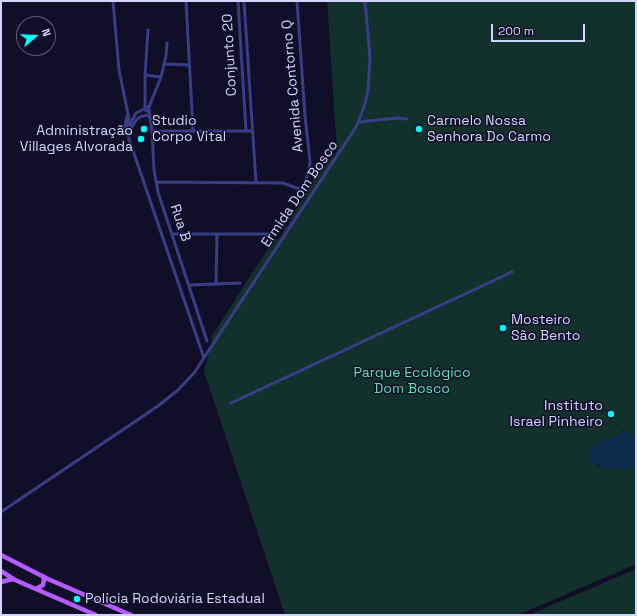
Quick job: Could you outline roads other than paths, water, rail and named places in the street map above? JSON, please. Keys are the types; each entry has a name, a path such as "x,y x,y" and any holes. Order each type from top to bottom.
{"main road":[{"path":"1,555 43,576 131,615"},
{"path":"1,572 96,615"},
{"path":"36,589 42,585 44,580 43,576"},
{"path":"1,582 10,579 16,580"}],"street":[{"path":"113,1 119,70 128,128 130,132 127,133"},
{"path":"186,1 193,130"},
{"name":"Conjunto 20","path":"238,1 246,131"},
{"name":"Conjunto 20","path":"244,1 256,182"},
{"name":"Avenida Contorno Q","path":"156,182 283,183 301,189 310,166 297,1"},
{"name":"Ermida Dom Bosco","path":"1,512 158,406 186,382 204,358 348,142 359,122 368,91 370,58 365,1"},
{"path":"145,115 145,76 148,30"},
{"path":"145,115 146,108 161,77 165,64 167,43"},
{"path":"165,64 189,65"},
{"path":"145,76 161,77"},
{"path":"128,128 136,113 146,108"},
{"name":"Rua B","path":"146,108 151,119 156,182 207,341"},
{"path":"145,115 151,119"},
{"path":"145,115 124,130 127,133 204,358"},
{"path":"359,122 398,118 407,119"},
{"path":"152,131 253,130"},
{"path":"172,234 272,234"},
{"path":"216,284 217,234"},
{"path":"231,403 512,272"},
{"path":"189,285 240,283"}],"water":[{"path":"625,430 636,437 636,468 605,468 591,463 589,457 591,448 599,442"}],"place":[{"name":"Studio Corpo Vital","path":"144,129"},
{"name":"Carmelo Nossa Senhora Do Carmo","path":"419,129"},
{"name":"Administração Villages Alvorada","path":"141,139"},
{"name":"Mosteiro São Bento","path":"503,328"},
{"name":"Instituto Israel Pinheiro","path":"611,414"},
{"name":"Polícia Rodoviária Estadual","path":"77,599"}],"park label":[{"name":"Parque Ecológico Dom Bosco","path":"412,382"}]}
